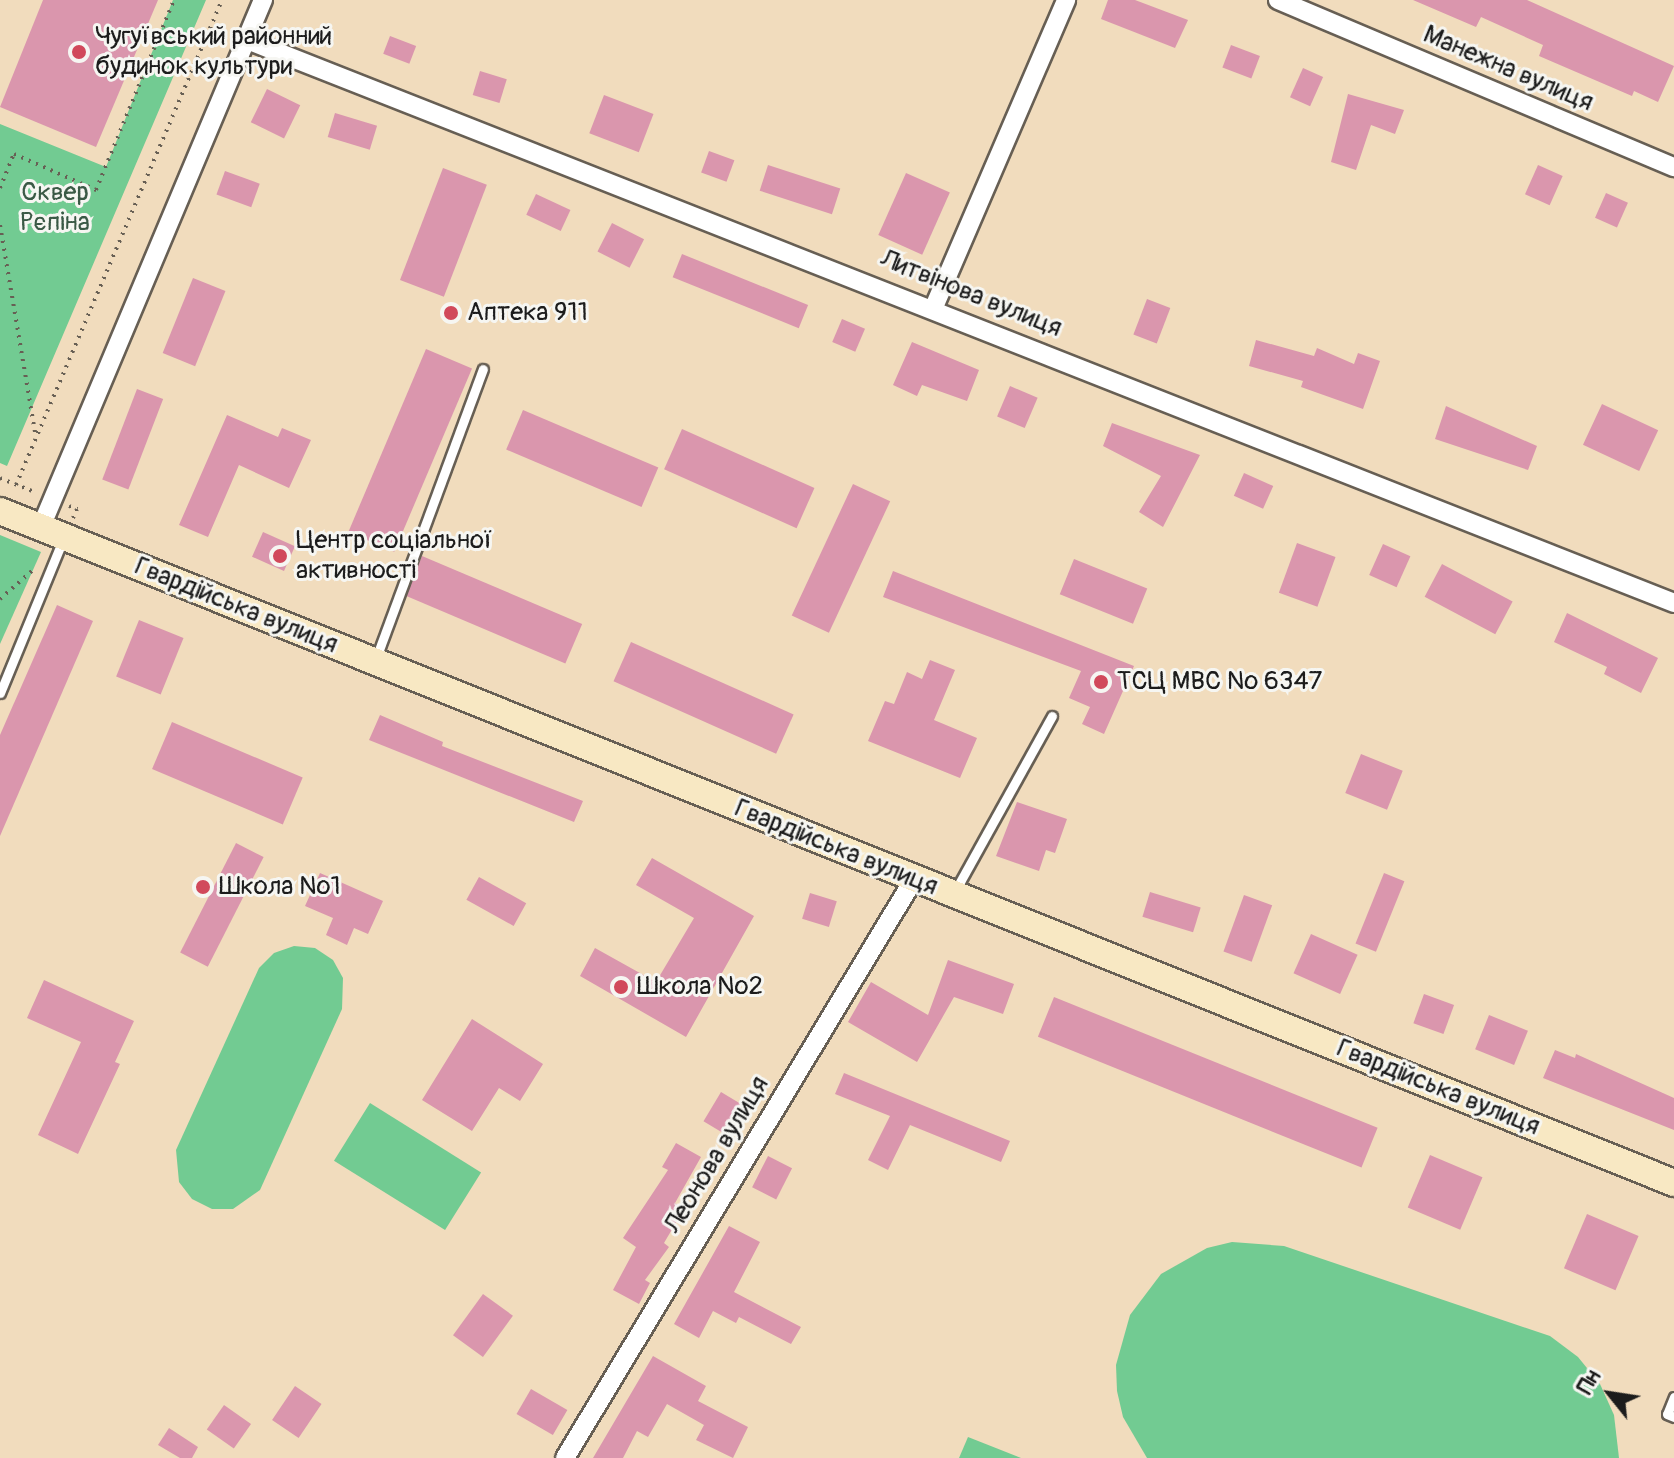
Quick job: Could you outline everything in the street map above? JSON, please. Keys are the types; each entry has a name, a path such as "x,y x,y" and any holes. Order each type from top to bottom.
{"street":[{"path":"52,532 263,0"},
{"path":"934,307 1066,0"},
{"name":"Манежна вулиця","path":"1278,0 1674,167"},
{"name":"Литвінова вулиця","path":"247,40 934,307 1674,603"},
{"name":"Гвардійська вулиця","path":"0,511 1674,1183"},
{"name":"Леонова вулиця","path":"565,1458 914,879"}],"lane":[{"path":"374,661 483,369"},
{"path":"0,693 52,532"},
{"path":"953,895 1052,716"},
{"path":"1674,1397 1667,1414 1674,1417"}],"path":[{"path":"0,188 14,154 96,190 174,0"},
{"path":"16,485 222,0"},
{"path":"0,225 36,440"}],"green space":[{"name":"Сквер Рєпіна","path":"173,0 206,0 7,466 0,463 0,124 106,167"},
{"path":"0,535 41,552 0,644"},
{"path":"294,946 315,948 333,960 343,978 342,1009 260,1190 233,1209 212,1209 192,1199 179,1182 176,1150 259,968 274,953"},
{"path":"370,1103 481,1172 445,1230 334,1161"},
{"path":"1232,1242 1284,1246 1550,1336 1578,1357 1600,1384 1614,1415 1619,1458 1147,1458 1123,1417 1117,1391 1116,1365 1130,1315 1161,1274 1207,1248"},
{"path":"968,1437 1021,1458 959,1458"}],"building":[{"name":"Чугуївський районний будинок культури","path":"43,0 158,0 96,147 0,107"},
{"path":"1108,0 1135,0 1188,20 1175,48 1101,19"},
{"path":"1413,0 1527,0 1674,66 1658,102 1634,91 1632,96 1539,56 1543,45 1481,17 1476,27"},
{"path":"390,36 416,46 409,64 383,54"},
{"path":"1231,45 1260,56 1251,79 1222,67"},
{"path":"1303,68 1323,77 1310,106 1290,97"},
{"path":"480,71 507,79 499,103 473,95"},
{"path":"267,89 300,105 284,138 251,122"},
{"path":"1348,94 1404,110 1395,134 1371,125 1356,170 1331,162"},
{"path":"604,95 653,114 639,152 589,133"},
{"path":"335,113 377,126 370,150 328,137"},
{"path":"709,151 734,160 727,182 701,173"},
{"path":"768,165 840,188 832,214 760,191"},
{"path":"1538,165 1563,176 1550,205 1525,194"},
{"path":"443,168 487,185 444,297 400,280"},
{"path":"225,171 260,184 251,207 216,194"},
{"path":"906,173 950,193 922,255 878,235"},
{"path":"1606,193 1628,203 1617,227 1595,218"},
{"path":"536,194 570,210 561,231 526,215"},
{"path":"612,223 644,239 630,268 597,252"},
{"path":"682,254 808,305 799,328 673,277"},
{"path":"193,278 225,291 195,366 163,353"},
{"path":"1147,299 1170,308 1157,343 1133,334"},
{"path":"842,319 865,329 855,352 832,342"},
{"path":"1256,340 1314,356 1317,348 1354,364 1358,353 1380,361 1363,409 1301,387 1303,381 1249,366"},
{"path":"912,342 979,370 967,401 922,385 917,396 893,385"},
{"path":"426,349 472,369 394,552 348,532"},
{"path":"1010,386 1038,398 1025,428 997,416"},
{"path":"137,389 163,399 128,490 102,480"},
{"path":"1602,404 1658,430 1639,471 1583,445"},
{"path":"1446,406 1537,446 1528,470 1435,439"},
{"path":"523,410 658,467 642,507 506,450"},
{"path":"227,415 278,437 282,428 311,440 289,488 239,465 208,537 179,525"},
{"path":"1112,423 1200,455 1163,527 1139,512 1161,476 1103,446"},
{"path":"682,429 814,488 797,528 664,469"},
{"path":"1244,473 1273,486 1263,509 1234,496"},
{"path":"853,484 890,501 829,633 792,615"},
{"path":"263,532 295,546 284,571 252,557"},
{"path":"1297,543 1336,557 1317,607 1279,593"},
{"path":"1383,544 1410,556 1397,587 1369,575"},
{"path":"422,556 582,624 565,664 405,596"},
{"path":"1074,559 1147,589 1133,624 1060,594"},
{"path":"1442,564 1513,602 1495,634 1425,597"},
{"path":"893,571 1134,666 1104,734 1082,724 1090,707 1069,698 1081,671 883,597"},
{"path":"57,605 93,621 0,836 0,735"},
{"path":"1567,613 1658,658 1641,693 1604,674 1607,667 1554,642"},
{"path":"139,620 184,638 161,695 116,677"},
{"path":"631,642 794,714 776,754 614,681"},
{"path":"930,660 955,670 934,720 977,738 960,778 868,741 885,701 894,704 907,672 922,679"},
{"path":"380,715 443,742 442,746 583,801 574,822 369,740"},
{"path":"172,722 303,777 283,824 152,769"},
{"path":"1361,754 1403,771 1387,810 1345,793"},
{"path":"1017,802 1067,819 1055,853 1046,850 1039,871 996,856"},
{"path":"236,843 264,857 208,967 180,953"},
{"path":"652,858 754,916 686,1037 580,976 595,948 656,982 694,918 636,885"},
{"path":"320,873 383,901 368,934 354,928 347,945 326,935 333,918 305,906"},
{"path":"1384,873 1404,881 1376,952 1356,943"},
{"path":"479,877 526,903 514,926 466,900"},
{"path":"1150,892 1201,907 1193,932 1142,917"},
{"path":"810,893 837,901 829,927 802,919"},
{"path":"1244,895 1272,905 1252,962 1223,951"},
{"path":"1311,934 1358,955 1340,994 1294,973"},
{"path":"948,960 1014,984 1003,1014 954,997 917,1062 848,1022 871,982 928,1015"},
{"path":"44,980 134,1021 115,1062 120,1064 78,1154 38,1135 81,1042 27,1018"},
{"path":"1424,994 1454,1005 1443,1034 1413,1023"},
{"path":"1054,997 1378,1128 1361,1168 1038,1037"},
{"path":"1489,1015 1528,1031 1514,1065 1475,1049"},
{"path":"472,1019 543,1064 520,1101 499,1088 472,1131 422,1100"},
{"path":"1555,1050 1575,1058 1576,1054 1674,1098 1674,1130 1543,1078"},
{"path":"844,1073 1010,1141 1001,1162 910,1125 888,1170 868,1160 890,1116 835,1094"},
{"path":"721,1092 749,1109 732,1138 703,1121"},
{"path":"676,1143 701,1157 675,1203 684,1209 664,1243 669,1247 645,1280 650,1283 639,1304 613,1290 636,1247 623,1238 668,1170 662,1167"},
{"path":"1430,1155 1482,1177 1460,1230 1408,1207"},
{"path":"768,1156 792,1168 776,1199 752,1187"},
{"path":"1587,1214 1639,1236 1615,1290 1564,1268"},
{"path":"729,1226 760,1242 734,1292 801,1327 791,1344 739,1317 736,1323 713,1311 699,1338 674,1324"},
{"path":"483,1294 513,1316 483,1357 453,1335"},
{"path":"653,1356 706,1386 698,1401 748,1427 733,1458 696,1440 704,1425 667,1404 648,1437 637,1431 623,1458 593,1458"},
{"path":"295,1386 322,1404 299,1438 272,1420"},
{"path":"531,1389 567,1410 553,1435 516,1414"},
{"path":"224,1405 251,1424 234,1449 207,1430"},
{"path":"169,1428 198,1447 192,1458 180,1458 158,1445"}],"place":[{"name":"Чугуївський районний будинок культури","path":"79,52"},
{"name":"Аптека 911","path":"451,313"},
{"name":"Центр соціальної активності","path":"280,556"},
{"name":"ТСЦ МВС № 6347","path":"1101,682"},
{"name":"Школа №1","path":"203,887"},
{"name":"Школа №2","path":"621,987"}]}
